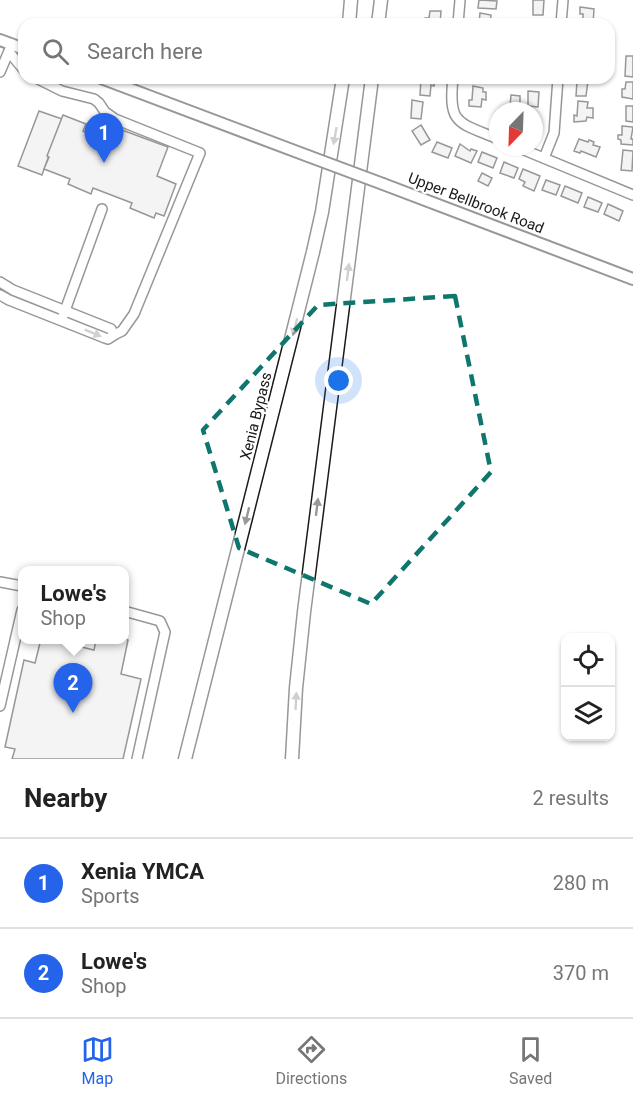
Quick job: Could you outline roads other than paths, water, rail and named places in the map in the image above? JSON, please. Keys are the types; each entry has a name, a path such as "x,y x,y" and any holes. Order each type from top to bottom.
{"highway":[{"path":"350,18 351,0"},
{"path":"379,18 381,0"},
{"name":"Xenia Bypass","path":"185,759 322,212 342,84"},
{"path":"292,759 304,612 371,84"},
{"path":"179,759 213,650"}],"main road":[{"path":"0,40 10,48 18,49"},
{"name":"Upper Bellbrook Road","path":"117,84 633,279"}],"street":[{"path":"458,18 460,0"},
{"path":"562,18 563,0"},
{"path":"10,48 18,61"},
{"path":"0,72 10,48"},
{"path":"0,295 108,339 123,332 134,314 200,153 115,119 105,112 94,99 62,91 48,84"},
{"path":"452,84 450,101 456,117 465,125 489,135"},
{"path":"544,158 554,133 558,84"},
{"path":"539,156 633,195"},
{"path":"62,321 102,209"},
{"path":"1,285 111,329 114,335"},
{"path":"0,582 18,585"},
{"path":"129,612 160,621 165,632 137,759"},
{"path":"0,706 18,627"}],"place":[{"name":"Xenia YMCA","path":"104,163"},
{"name":"Lowe's","path":"73,713"}]}
